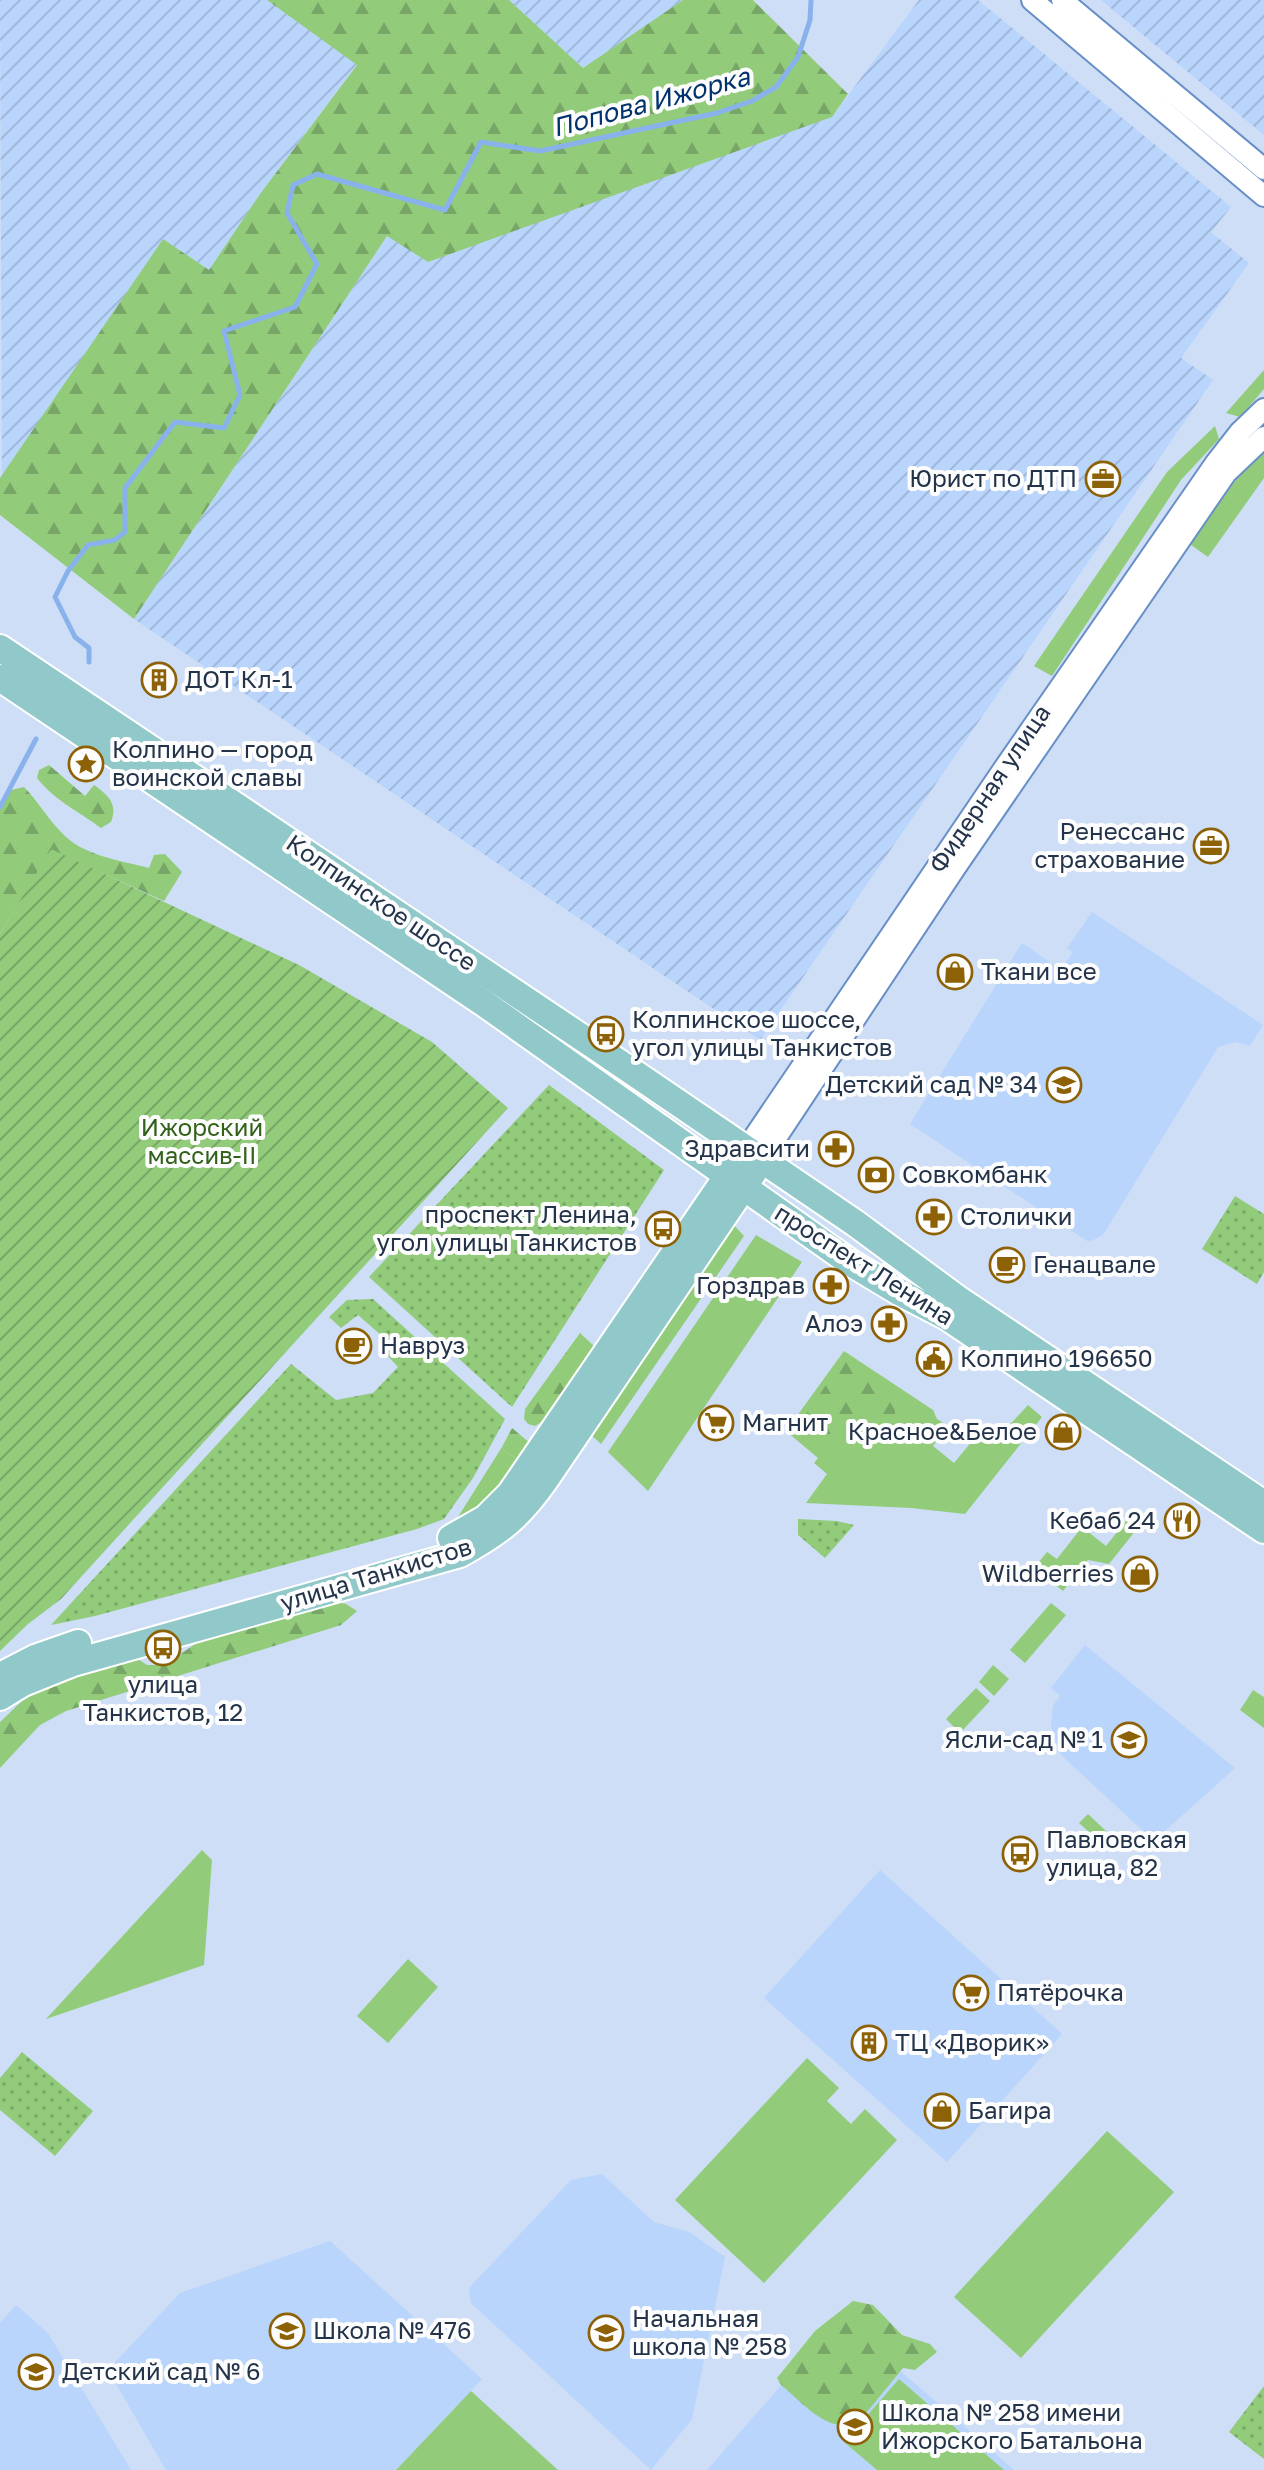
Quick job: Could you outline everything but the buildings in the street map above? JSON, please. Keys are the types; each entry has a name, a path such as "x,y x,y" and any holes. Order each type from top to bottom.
{"main road":[{"name":"Колпинское шоссе","path":"0,648 754,1154"},
{"name":"Колпинское шоссе","path":"0,678 485,1004 735,1182"},
{"name":"Фидерная улица","path":"735,1182 754,1154"},
{"name":"проспект Ленина","path":"754,1154 958,1299 1264,1504"},
{"name":"проспект Ленина","path":"735,1182 851,1263 947,1317 1264,1530"},
{"name":"улица Танкистов","path":"0,1677 35,1658 69,1645 455,1537 486,1518 510,1494 735,1182"},
{"name":"улица Танкистов","path":"0,1697 23,1683 73,1663 460,1554 497,1534 525,1508 545,1480 735,1182"}],"street":[{"path":"1032,0 1264,196"},
{"path":"1062,0 1264,169"},
{"name":"Фидерная улица","path":"754,1154 1206,477 1240,432 1264,409"},
{"name":"Фидерная улица","path":"754,1154 1226,473 1264,437"}],"shaded area":[{"path":"0,0 267,0 357,64 260,194 209,270 163,240 2,477"},
{"path":"509,0 683,0 583,68"},
{"path":"919,0 978,0 1231,207 1211,232 1249,263 1181,358 1213,380 760,1040 134,619 387,236 832,117"},
{"path":"1101,0 1264,0 1264,135"},
{"name":"Детский сад № 34","path":"1092,912 1263,1025 1250,1046 1236,1042 1218,1047 1103,1235 1089,1242 910,1124 1022,943 1061,970 1073,952 1067,948"},
{"name":"Ясли-сад № 1","path":"1085,1645 1235,1768 1154,1841 1061,1755 1051,1726 1053,1706 1060,1696 1051,1688"},
{"path":"880,1870 1062,2034 947,2162 764,1998"},
{"name":"Начальная школа № 258","path":"602,2174 654,2222 689,2232 725,2257 692,2419 651,2470 471,2303 469,2288 571,2180"},
{"name":"Школа № 476","path":"330,2241 482,2379 396,2470 166,2470 108,2370 180,2293"},
{"name":"Детский сад № 6","path":"16,2305 48,2333 131,2470 0,2470 0,2323"},
{"name":"Школа № 258 имени Ижорского Батальона","path":"840,2318 1014,2470 707,2470"}],"green space":[{"path":"267,0 509,0 583,68 683,0 753,0 848,94 832,117 428,262 387,236 134,619 0,515 0,478 163,239 209,270 260,194 357,65"},
{"path":"1264,370 1264,389 1240,417 1226,413"},
{"path":"1215,426 1219,439 1181,480 1052,676 1034,666 1167,472"},
{"path":"1264,448 1264,478 1208,557 1184,540"},
{"path":"49,765 85,796 94,785 104,793 113,805 111,822 101,828 51,793 37,778 39,770"},
{"path":"24,787 61,832 90,852 149,868 154,855 165,854 182,872 164,901 51,850 0,934 0,809 11,790"},
{"name":"Ижорский массив-II","path":"51,849 299,965 432,1042 508,1108 61,1599 0,1651 0,934"},
{"path":"549,1085 664,1170 512,1407 369,1277"},
{"path":"1235,1196 1264,1214 1264,1272 1257,1284 1202,1249"},
{"path":"732,1223 744,1236 601,1444 588,1432"},
{"path":"756,1235 802,1262 648,1491 608,1452"},
{"path":"373,1299 505,1419 473,1478 444,1519 417,1529 95,1616 51,1625 291,1364 336,1400 373,1393 398,1367 383,1351 390,1343 358,1315 341,1328 329,1317 347,1300"},
{"path":"580,1333 595,1347 543,1421 535,1426 528,1424 524,1419 525,1409"},
{"path":"844,1351 933,1410 937,1419 948,1426 933,1446 954,1463 978,1434 1003,1432 1028,1405 1042,1417 965,1514 806,1503 827,1474 814,1463 818,1458 786,1431"},
{"path":"845,1357 895,1395 895,1414 888,1421 839,1417 834,1442 818,1444 796,1429"},
{"path":"512,1428 531,1444 520,1460 502,1447"},
{"path":"502,1447 520,1460 486,1500 458,1517"},
{"path":"1134,1511 1144,1520 1109,1564 1088,1560 1063,1591 1034,1568 1047,1552 1057,1559 1082,1527 1106,1546"},
{"path":"798,1519 854,1525 825,1558 798,1535"},
{"path":"336,1602 357,1611 341,1625 66,1711 40,1725 0,1768 0,1722 22,1701 52,1684 123,1659 138,1659 147,1665 164,1665 175,1661 207,1636"},
{"path":"1051,1603 1066,1615 1025,1663 1010,1650"},
{"path":"993,1665 1009,1679 994,1696 979,1682"},
{"path":"976,1688 990,1701 960,1733 946,1719"},
{"path":"1253,1690 1264,1697 1264,1728 1240,1710"},
{"path":"1088,1814 1106,1831 1098,1840 1079,1823"},
{"path":"202,1850 212,1860 204,1965 46,2019"},
{"path":"408,1959 438,1987 388,2043 357,2016"},
{"path":"22,2052 93,2111 55,2156 0,2110 0,2078"},
{"path":"807,2058 839,2088 827,2101 851,2124 865,2109 897,2140 764,2283 675,2200"},
{"path":"1107,2131 1174,2192 1021,2358 954,2297"},
{"path":"853,2301 873,2305 902,2335 930,2344 937,2352 915,2370 903,2368 863,2417 852,2424 841,2425 830,2423 808,2409 777,2378 815,2331"},
{"path":"899,2379 1004,2470 877,2470 844,2442"},
{"path":"1264,2386 1264,2459 1229,2432"},
{"path":"471,2391 558,2470 396,2470"}],"waterway":[{"name":"Попова Ижорка","path":"89,662 89,648 75,637 55,597 68,571 88,545 115,540 125,532 125,488 175,422 224,428 240,395 224,331 295,307 317,264 287,213 293,185 317,174 445,210 481,142 540,151 717,113 752,101 776,87 798,57 810,20 811,0"},
{"name":"Попова Ижорка","path":"0,807 36,739"}],"place":[{"name":"Юрист по ДТП","path":"1103,479"},
{"name":"ДОТ Кл-1","path":"159,680"},
{"name":"Колпино — город воинской славы","path":"86,764"},
{"name":"Ренессанс страхование","path":"1211,846"},
{"name":"Ткани все","path":"955,972"},
{"name":"Колпинское шоссе, угол улицы Танкистов","path":"606,1034"},
{"name":"Детский сад № 34","path":"1064,1085"},
{"name":"Здравсити","path":"836,1149"},
{"name":"Совкомбанк","path":"876,1175"},
{"name":"Столички","path":"934,1217"},
{"name":"проспект Ленина, угол улицы Танкистов","path":"663,1229"},
{"name":"Генацвале","path":"1007,1265"},
{"name":"Горздрав","path":"831,1286"},
{"name":"Алоэ","path":"889,1324"},
{"name":"Навруз","path":"354,1346"},
{"name":"Колпино 196650","path":"934,1359"},
{"name":"Магнит","path":"716,1423"},
{"name":"Красное&Белое","path":"1063,1432"},
{"name":"Кебаб 24","path":"1182,1521"},
{"name":"Wildberries","path":"1140,1574"},
{"name":"улица Танкистов, 12","path":"163,1648"},
{"name":"Ясли-сад № 1","path":"1129,1740"},
{"name":"Павловская улица, 82","path":"1020,1854"},
{"name":"Пятёрочка","path":"971,1993"},
{"name":"ТЦ «Дворик»","path":"869,2043"},
{"name":"Багира","path":"942,2111"},
{"name":"Школа № 476","path":"287,2331"},
{"name":"Начальная школа № 258","path":"606,2333"},
{"name":"Детский сад № 6","path":"36,2372"},
{"name":"Школа № 258 имени Ижорского Батальона","path":"855,2427"}]}
